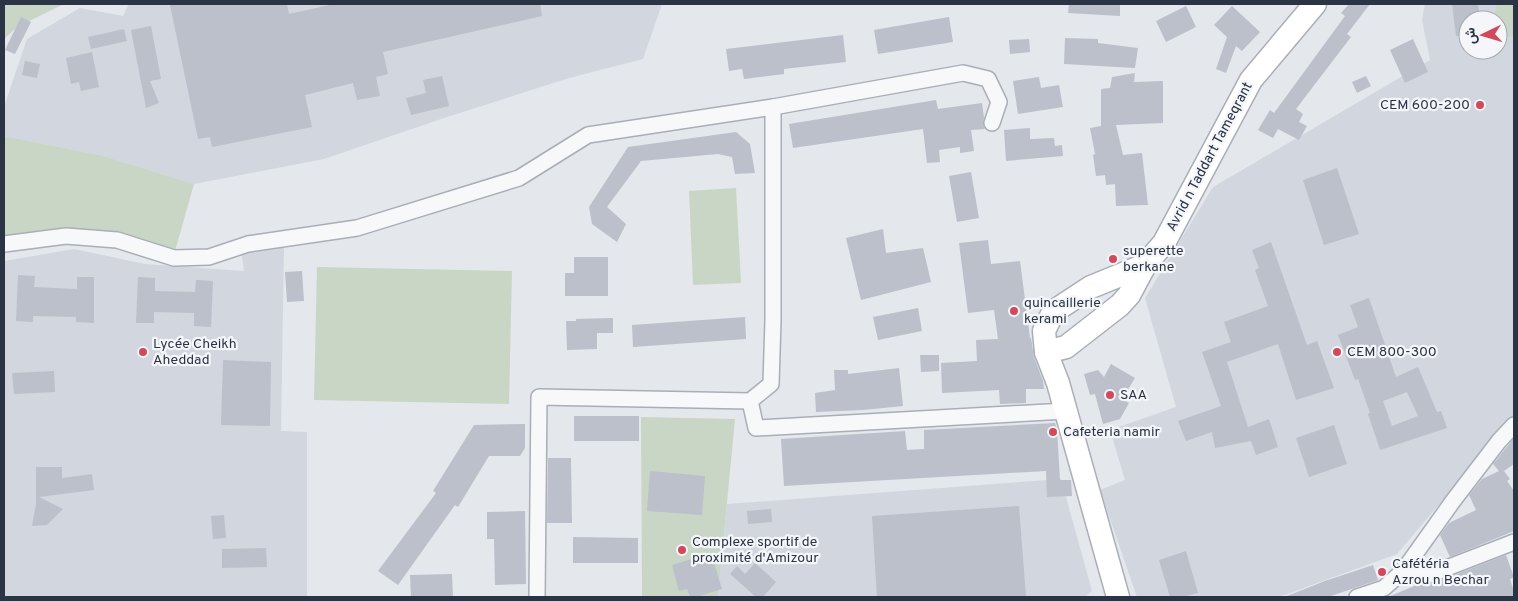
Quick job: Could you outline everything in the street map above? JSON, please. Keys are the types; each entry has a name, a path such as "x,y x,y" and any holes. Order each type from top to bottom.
{"main road":[{"name":"Avrid n Taddart Tameqrant","path":"1145,265 1164,243 1251,80 1315,4"},
{"path":"1046,352 1066,347 1106,318 1129,295 1145,265"},
{"path":"1118,597 1058,383 1046,352 1044,331 1053,312 1091,287 1145,265"}],"street":[{"path":"4,244 66,236 117,240 174,258 209,257 248,244 357,228 520,178 588,135 773,107 963,73 988,79 1000,102 992,123"},
{"path":"537,597 539,397 750,401 771,384 773,320 773,107"},
{"path":"750,401 756,428 1066,411"},
{"path":"1357,597 1384,588 1403,571 1499,440 1514,425"},
{"path":"1403,571 1426,576 1514,542"}],"shaded area":[{"path":"129,4 662,4 643,59 569,78 324,159 194,184 104,156 4,136 4,107 27,39 80,8 123,16"},
{"name":"CEM 800-300","path":"1425,4 1514,4 1514,416 1397,554 1279,597 1137,597 1100,490 1125,480 1110,430 1176,407 1145,298 1213,187 1430,60 1422,20"},
{"name":"Lycée Cheikh Aheddad","path":"284,247 281,431 307,432 307,597 4,597 4,261 74,249 145,264 244,271 241,249"},
{"path":"1061,479 1092,591 1085,597 718,597 727,504"}],"green space":[{"path":"4,4 64,4 17,27 4,39"},
{"path":"1497,4 1514,4 1514,38 1508,36 1508,10 1496,10"},
{"path":"4,136 104,156 194,184 175,251 118,233 66,229 4,237"},
{"path":"736,188 741,283 693,285 689,191"},
{"path":"317,267 512,271 509,404 314,400"},
{"name":"Complexe sportif de proximité d'Amizour","path":"641,417 735,419 718,597 642,597"}],"building":[{"path":"287,4 289,14 334,4 540,4 542,16 383,52 388,74 376,77 380,96 357,100 353,83 305,95 312,127 212,147 210,137 198,139 170,5"},
{"path":"1069,4 1120,4 1120,16 1068,13"},
{"path":"1349,4 1370,4 1347,34 1351,37 1296,109 1303,114 1299,122 1307,126 1299,140 1278,129 1273,138 1258,130 1270,110 1274,113 1345,16 1341,13"},
{"path":"1452,4 1478,4 1479,10 1458,10 1458,36 1456,36"},
{"path":"1186,6 1196,27 1166,42 1156,21"},
{"path":"1232,6 1260,32 1242,51 1236,46 1226,73 1216,69 1227,37 1214,25"},
{"path":"21,17 31,22 15,54 5,50"},
{"path":"949,17 953,42 878,54 874,30"},
{"path":"151,26 161,79 150,81 159,103 146,108 131,30"},
{"path":"124,29 127,41 91,49 88,37"},
{"path":"843,35 846,62 784,69 784,74 744,79 742,69 729,71 726,49"},
{"path":"1065,38 1098,39 1098,43 1138,48 1135,68 1064,64"},
{"path":"1029,39 1030,52 1010,54 1009,40"},
{"path":"1413,39 1428,72 1405,83 1390,50"},
{"path":"92,52 99,87 81,91 79,82 71,84 66,58"},
{"path":"25,61 40,64 37,78 22,75"},
{"path":"1135,73 1134,82 1163,81 1163,123 1116,125 1123,155 1142,153 1148,205 1116,206 1115,184 1106,185 1105,175 1096,176 1093,155 1095,154 1090,128 1101,126 1101,89 1110,88 1112,77"},
{"path":"442,76 449,106 411,115 406,98 426,93 423,80"},
{"path":"1366,76 1371,86 1357,93 1352,82"},
{"path":"1039,77 1041,88 1059,85 1063,107 1018,114 1013,81"},
{"path":"936,100 938,109 982,103 985,129 971,130 974,151 960,153 960,147 939,150 940,162 927,163 923,129 793,148 789,124"},
{"path":"1030,128 1030,139 1054,138 1055,146 1062,145 1063,156 1006,161 1004,130"},
{"path":"736,132 750,144 755,173 735,174 732,157 718,154 641,161 607,207 626,224 617,242 592,224 589,207 628,147"},
{"path":"1337,168 1359,234 1324,245 1303,180"},
{"path":"971,172 979,218 957,222 949,176"},
{"path":"883,229 886,253 923,248 931,282 861,300 846,238"},
{"path":"988,240 991,264 1020,261 1030,338 1044,389 1026,389 1026,403 1000,404 999,390 942,393 941,363 977,361 976,340 998,339 994,310 968,313 959,243"},
{"path":"1271,242 1307,345 1317,341 1334,388 1296,400 1278,344 1227,362 1248,427 1269,419 1278,447 1256,455 1251,441 1215,448 1212,432 1186,441 1178,421 1221,406 1202,352 1231,342 1224,322 1268,306 1255,270 1259,268 1252,250"},
{"path":"574,257 608,257 608,296 565,296 565,273 574,273"},
{"path":"302,271 304,301 287,302 285,272"},
{"path":"18,275 35,276 34,287 77,289 77,277 94,277 94,323 76,322 76,317 33,316 33,322 16,321"},
{"path":"138,277 155,278 155,291 195,292 196,280 213,281 211,327 194,326 194,313 154,312 154,323 136,323"},
{"path":"1369,298 1396,377 1418,367 1437,412 1441,411 1447,428 1380,450 1358,379 1355,380 1338,335 1358,327 1350,305","holes":["1407,392 1418,416 1392,426 1383,401"]},
{"path":"918,308 922,331 878,340 873,317"},
{"path":"745,317 746,339 633,347 632,325"},
{"path":"613,318 613,333 597,333 597,349 567,350 566,321"},
{"path":"920,355 939,355 939,371 921,372"},
{"path":"223,360 271,362 270,426 221,425"},
{"name":"SAA","path":"1111,364 1135,378 1122,399 1129,403 1120,419 1103,424 1095,394 1090,395 1084,374 1098,370 1104,377"},
{"path":"899,368 903,406 816,412 815,393 835,390 834,370 848,370 848,374"},
{"path":"54,371 55,392 14,394 12,373"},
{"path":"574,416 639,416 639,441 574,441"},
{"path":"1055,423 1060,480 1071,480 1072,496 1047,497 1046,471 784,486 781,439 905,431 907,450 924,449 924,430"},
{"path":"525,424 525,448 520,456 489,456 458,507 455,505 398,585 378,571 436,493 433,491 474,425"},
{"path":"1334,425 1347,464 1309,477 1296,438"},
{"path":"1514,438 1514,464 1504,471 1510,479 1507,481 1514,491 1514,531 1450,557 1440,535 1449,523 1476,510 1469,495 1482,479 1499,471 1493,464"},
{"path":"548,458 571,458 572,523 547,523"},
{"path":"36,467 62,467 62,478 92,474 94,490 39,497 63,509 47,525 32,526 36,504"},
{"path":"650,471 705,476 702,515 647,511"},
{"path":"1019,506 1026,597 877,597 872,516"},
{"path":"771,509 772,522 748,524 747,511"},
{"path":"525,511 526,584 495,585 494,539 487,539 487,512"},
{"path":"224,515 226,538 213,539 211,516"},
{"path":"573,537 638,538 638,563 573,563"},
{"path":"266,548 267,567 222,568 222,549"},
{"path":"1186,551 1198,593 1182,597 1170,597 1159,560"},
{"path":"711,553 722,589 696,597 690,597 687,589 679,591 672,565"},
{"path":"1506,555 1514,577 1510,579 1514,597 1388,597 1419,584 1429,585"},
{"path":"755,563 776,582 763,597 756,597 730,574 737,566 745,574"},
{"path":"1373,565 1378,580 1328,597 1287,596 1325,581"},
{"path":"452,574 453,597 411,597 410,575"}],"place":[{"name":"CEM 600-200","path":"1480,105"},
{"name":"superette berkane","path":"1113,259"},
{"name":"quincaillerie kerami","path":"1014,311"},
{"name":"Lycée Cheikh Aheddad","path":"143,352"},
{"name":"CEM 800-300","path":"1337,352"},
{"name":"SAA","path":"1110,395"},
{"name":"Cafeteria namir","path":"1053,432"},
{"name":"Complexe sportif de proximité d'Amizour","path":"682,550"},
{"name":"Cafétéria Azrou n Bechar","path":"1382,572"}]}
